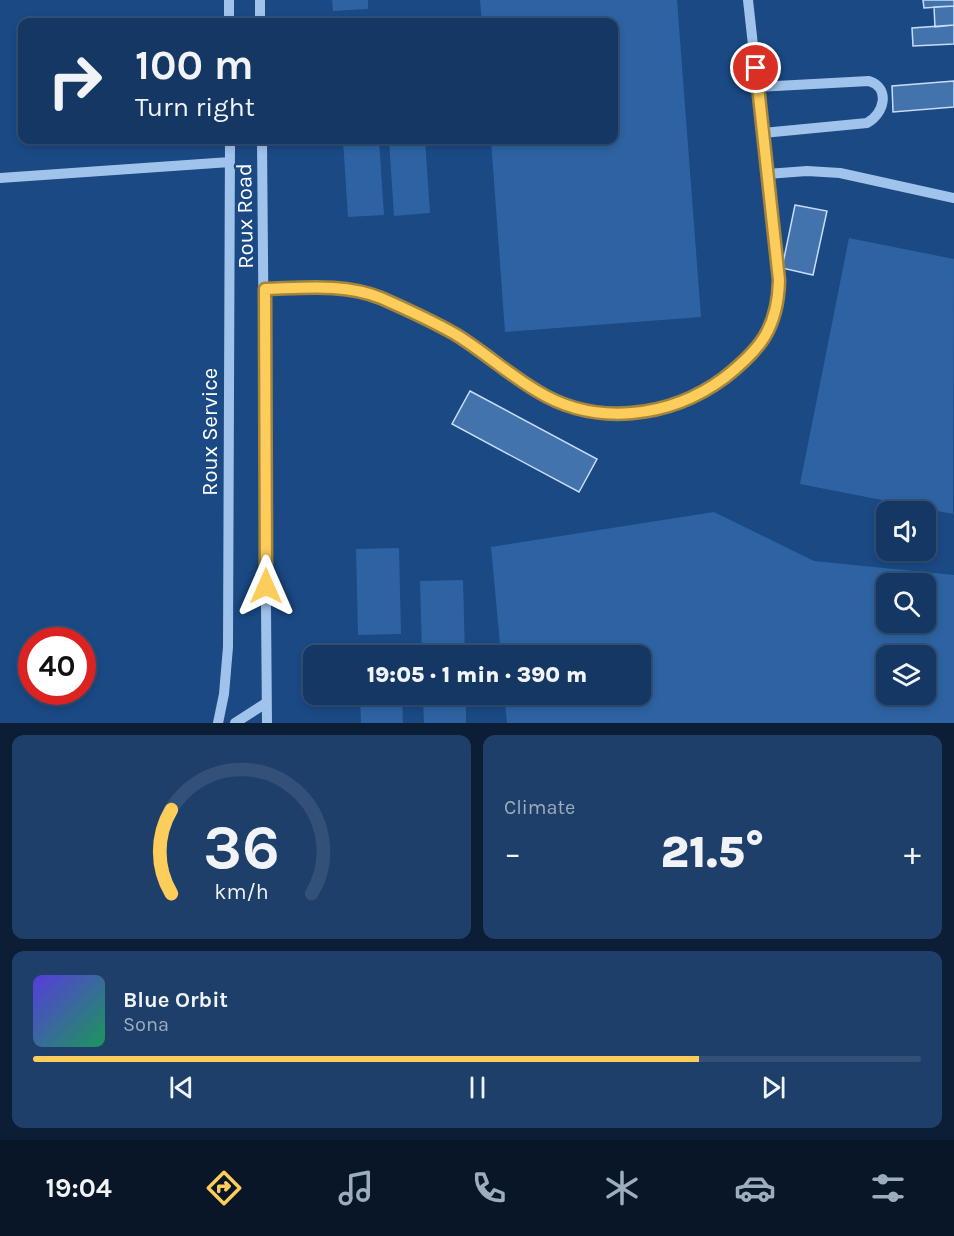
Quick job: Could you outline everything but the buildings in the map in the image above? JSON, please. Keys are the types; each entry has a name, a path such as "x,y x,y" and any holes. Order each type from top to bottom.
{"street":[{"path":"229,0 229,18"},
{"path":"260,0 260,18"},
{"path":"265,289 339,289 380,298 455,334 537,392 567,407 595,413 649,412 680,402 710,387 759,347 769,332 779,299 779,280 748,0"},
{"path":"758,87 869,81 875,83 880,91 882,103 879,114 867,123 763,133"},
{"name":"Roux Service","path":"218,723 224,694 228,648 230,144"},
{"name":"Roux Road","path":"262,144 267,723"},
{"path":"0,177 230,162"},
{"path":"767,174 807,171 840,172 954,198"},
{"path":"235,723 266,703"}],"shaded area":[{"path":"332,0 368,0 368,9 333,11"},
{"path":"480,0 677,0 701,317 505,332 491,144 618,144 618,18 482,18"},
{"path":"343,144 379,144 384,215 348,217"},
{"path":"389,144 425,144 430,213 394,216"},
{"path":"849,238 954,259 953,514 936,511 936,501 887,501 800,484"},
{"path":"714,512 814,561 934,573 876,573 876,633 936,633 936,573 954,575 954,723 507,723 505,705 651,705 651,645 500,645 491,547"},
{"path":"399,548 401,634 358,635 356,549"},
{"path":"463,580 465,645 422,645 420,581"},
{"path":"360,705 402,705 403,723 361,723"},
{"path":"423,705 466,705 466,723 424,723"}],"route":[{"path":"266,586 265,289 339,289 380,298 455,334 537,392 567,407 595,413 622,414 649,412 680,402 710,387 739,366 759,347 769,332 779,299 779,280 756,68"}]}
